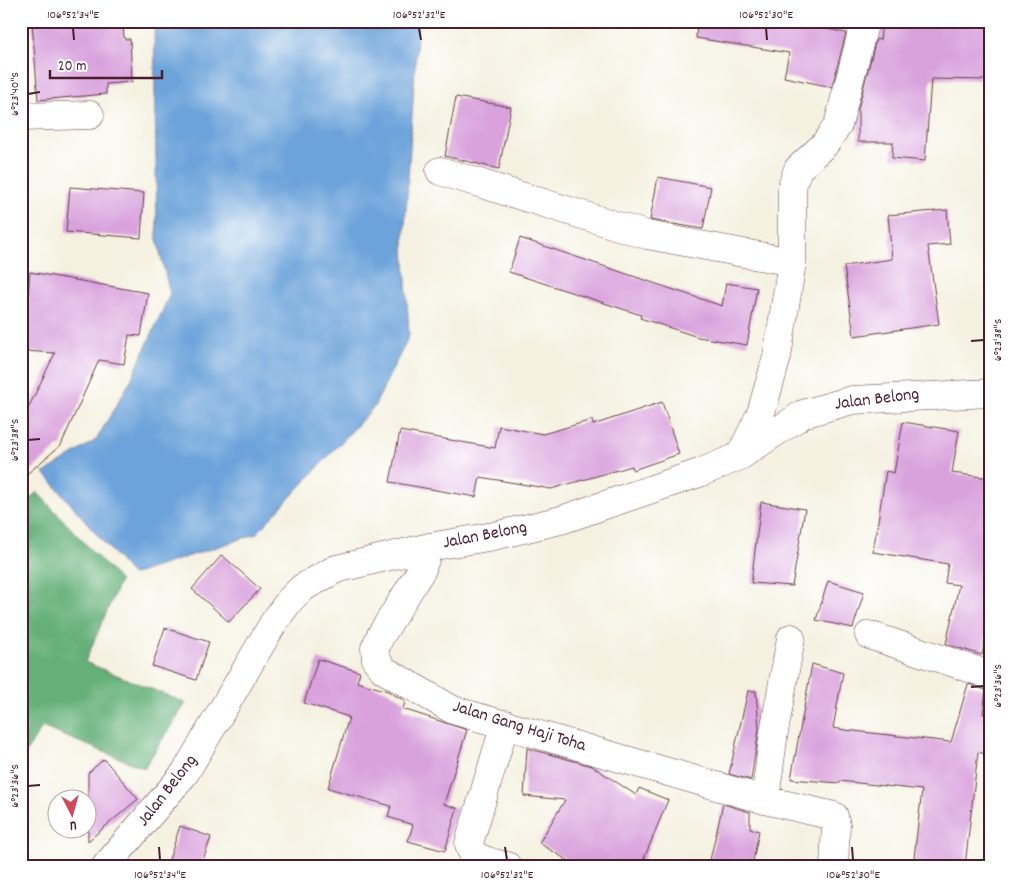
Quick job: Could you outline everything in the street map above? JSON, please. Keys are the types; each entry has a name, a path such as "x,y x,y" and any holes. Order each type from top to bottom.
{"street":[{"path":"740,456 762,413 778,357 792,262 792,186 798,170 825,144 838,125 865,21"},
{"path":"21,117 90,115"},
{"path":"440,172 647,235 792,262"},
{"name":"Jalan Belong","path":"106,866 185,773 274,622 290,600 317,577 336,569 429,547 494,536 561,520 702,472 740,456 803,414 832,405 885,397 990,393"},
{"name":"Jalan Gang Haji Toha","path":"429,547 422,569 375,648 376,660 384,670 453,710 765,800 834,816 836,825 834,866"},
{"path":"869,635 990,675"},
{"path":"765,800 774,732 791,638"},
{"path":"505,724 469,843 469,850 474,855 507,866"}],"green space":[{"path":"37,492 120,581 85,662 186,703 144,768 42,727 21,760 21,506"}],"water":[{"path":"154,21 418,21 404,243 409,336 374,407 256,534 132,575 44,473 96,440 131,380 170,294 157,239"}],"building":[{"path":"32,21 123,21 124,39 130,39 132,82 106,84 106,94 38,100"},
{"path":"697,21 790,21 846,33 832,87 784,77 789,53 696,38"},
{"path":"882,21 990,24 990,80 931,79 925,161 892,158 893,142 858,142 858,109 876,39 880,40"},
{"path":"456,97 511,107 499,169 445,156"},
{"path":"658,177 711,187 703,229 650,220"},
{"path":"70,187 144,193 141,238 66,232"},
{"path":"947,210 950,244 928,246 939,324 854,336 844,266 892,259 888,215"},
{"path":"520,238 722,306 726,283 757,288 747,345 698,337 640,318 641,315 509,272"},
{"path":"30,272 148,293 141,336 129,335 124,364 99,360 61,445 21,479 21,423 55,353 24,351"},
{"path":"662,402 679,454 633,470 632,466 551,489 480,477 476,497 390,482 400,431 495,448 499,426 543,434 592,420 593,425"},
{"path":"903,422 959,431 952,473 990,478 990,617 982,655 946,644 959,585 945,583 948,564 873,552 886,471 894,473"},
{"path":"761,502 805,509 792,586 751,583"},
{"path":"222,555 260,589 229,622 192,589"},
{"path":"828,581 864,592 853,628 816,620"},
{"path":"165,628 209,642 196,680 152,666"},
{"path":"318,659 360,672 357,682 388,691 405,701 403,709 467,730 444,804 457,808 445,851 408,841 413,825 388,817 391,806 328,788 349,717 304,703"},
{"path":"812,664 843,673 833,728 845,730 951,742 968,684 986,690 983,714 990,716 990,755 978,752 965,866 913,866 922,790 840,781 840,783 791,779"},
{"path":"748,691 756,691 759,729 751,780 729,774"},
{"path":"527,748 592,766 636,795 639,788 668,800 641,866 577,866 539,843 565,800 524,796"},
{"path":"104,759 138,799 98,833 98,790 88,790 88,773"},
{"path":"723,804 750,812 750,828 759,831 752,866 737,866 710,860"},
{"path":"180,826 211,837 201,866 167,866"}]}
